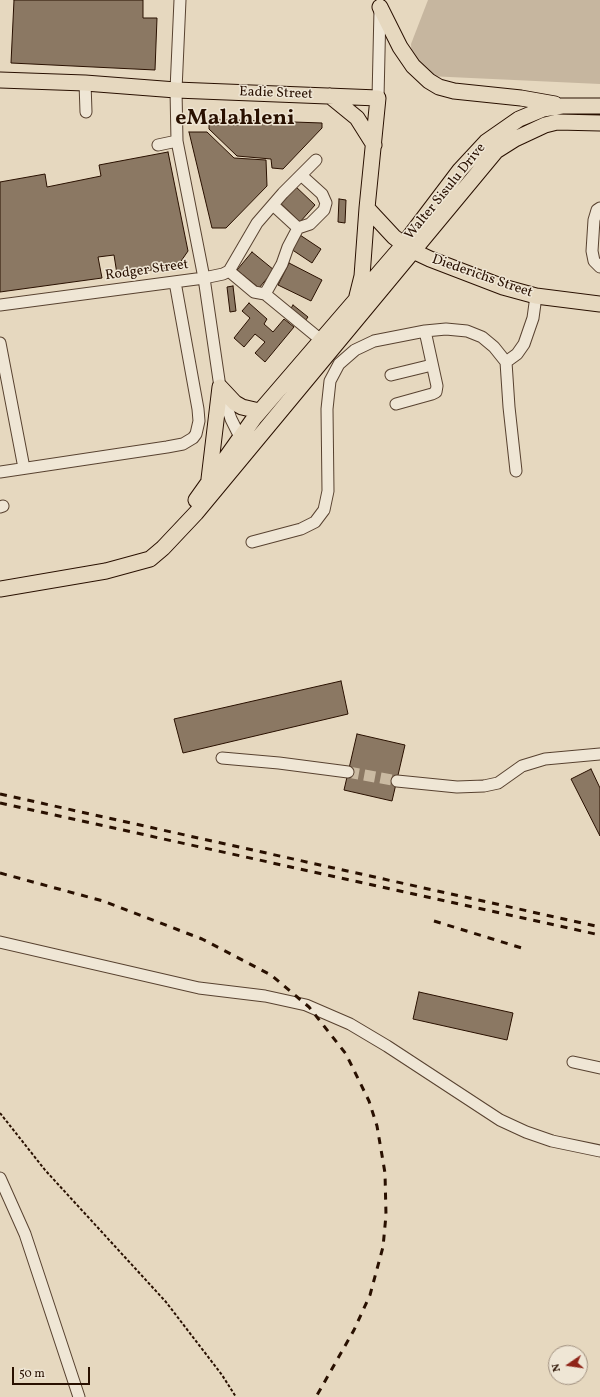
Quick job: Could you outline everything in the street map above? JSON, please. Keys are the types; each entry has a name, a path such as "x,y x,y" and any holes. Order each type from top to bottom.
{"main road":[{"path":"381,3 397,41 413,66 429,81 439,87 475,94 521,98 562,106"},
{"name":"Eadie Street","path":"0,80 85,83 176,90 378,98"},
{"path":"329,96 357,118 374,145"},
{"path":"356,299 362,276 378,98"},
{"name":"Walter Sisulu Drive","path":"409,248 464,166 486,142 527,114 562,106 600,106"},
{"name":"Walter Sisulu Drive","path":"409,248 496,151 521,136 545,125 558,122 600,122"},
{"path":"367,208 394,237 409,248"},
{"path":"0,589 135,564 150,559 178,533 244,443 259,411 356,299 409,248"},
{"path":"178,533 180,524 209,480 244,443 409,248"},
{"name":"Diederichs Street","path":"409,248 464,273 536,296 600,304"},
{"path":"220,387 235,403 242,407 259,411"},
{"path":"209,480 220,387"}],"street":[{"name":"Rodger Street","path":"0,305 204,278 178,141 176,90 180,0"},
{"path":"378,98 381,3"},
{"path":"85,83 86,112"},
{"path":"158,145 178,141"},
{"path":"244,443 227,408 220,387 204,278 229,271 257,223 316,160"},
{"path":"265,294 282,264 288,247 298,228 310,224 324,210 326,203 322,194 301,175"},
{"path":"273,205 298,228"},
{"path":"600,208 597,210 594,220 592,250 594,261 600,267"},
{"path":"229,271 254,292 265,294 321,340"},
{"path":"0,472 167,447 182,444 193,438 196,434 199,421 198,409 175,282"},
{"path":"506,362 517,354 524,344 533,318 536,296"},
{"path":"396,404 436,392 437,386 425,331"},
{"path":"252,542 301,529 315,522 324,510 328,491 327,409 330,381 339,364 355,350 374,341 425,331 467,331 482,337 494,347 506,362 516,471"},
{"path":"0,343 24,468"},
{"path":"391,375 432,365"},
{"path":"397,781 457,787 478,786 498,783 522,766 545,760 600,754"},
{"path":"222,758 278,762 348,772"},
{"path":"0,942 184,985 290,1001 319,1009 387,1046 500,1120 526,1132 552,1141 600,1151"},
{"path":"573,1062 600,1068"},
{"path":"0,1178 25,1234 79,1397"}],"path":[{"path":"0,1113 45,1170 166,1302 222,1375 236,1397"}],"shaded area":[{"path":"428,0 600,0 600,84 428,76 412,60 411,44"}],"building":[{"path":"14,0 143,0 143,18 157,18 155,70 11,63"},
{"path":"209,119 322,123 322,128 283,169 272,168 271,159 237,156 209,129"},
{"path":"189,132 207,132 234,158 266,160 267,186 226,228 212,228"},
{"path":"168,152 188,251 177,267 117,274 114,255 98,257 102,278 0,292 0,182 45,174 47,187 101,176 99,165"},
{"path":"293,184 315,205 300,222 277,200"},
{"path":"339,199 346,200 345,223 338,222"},
{"path":"300,235 321,249 312,263 291,249"},
{"path":"252,252 274,270 259,288 237,270"},
{"path":"289,263 322,280 311,301 278,285"},
{"path":"233,286 236,311 230,312 227,287"},
{"path":"249,303 267,319 264,324 273,332 284,319 294,327 265,362 255,353 265,342 255,334 244,347 234,338 250,318 242,311"},
{"path":"293,305 308,317 305,321 290,310"},
{"path":"341,681 348,714 183,753 174,719"},
{"path":"357,734 405,745 392,801 344,790"},
{"path":"591,769 600,788 600,836 571,779"},
{"path":"419,992 513,1013 507,1040 413,1019"}],"tunnel":[{"path":"348,772 397,781"}],"railway":[{"path":"0,794 600,927"},
{"path":"0,803 600,935"},
{"path":"0,873 103,901 202,939 271,975 309,1007 346,1054 369,1101 377,1126 385,1173 386,1215 383,1247 370,1295 354,1330 316,1397"},
{"path":"434,921 525,949"}],"district":[{"name":"eMalahleni","path":"235,120"}]}
